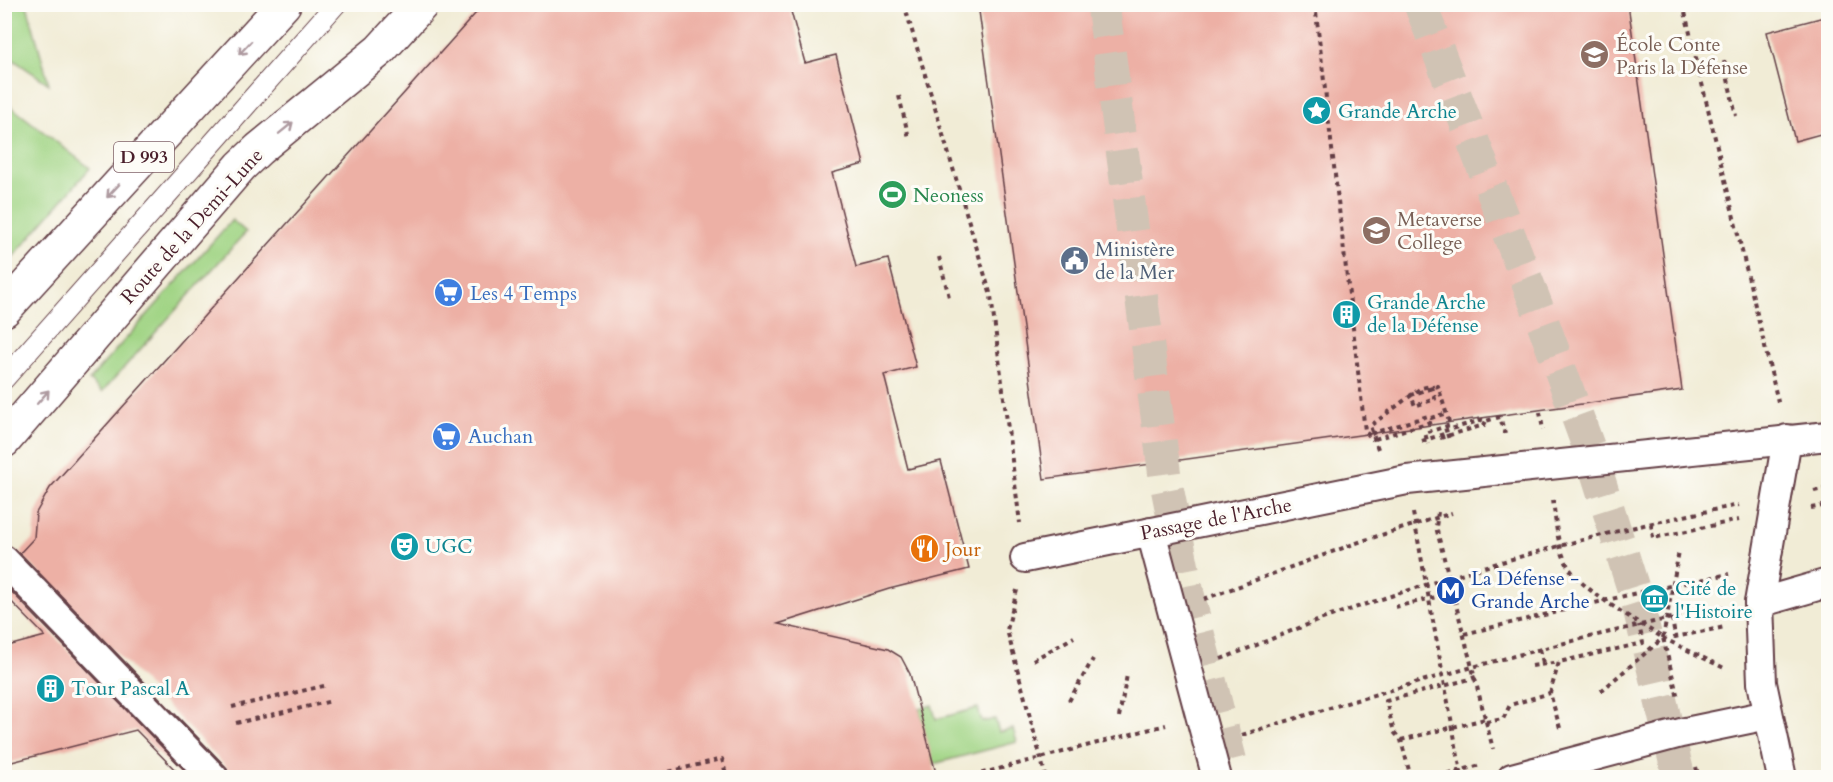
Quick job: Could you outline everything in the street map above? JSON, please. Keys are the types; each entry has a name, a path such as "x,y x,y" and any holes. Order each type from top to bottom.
{"street":[{"name":"D 993","path":"4,310 284,4"},
{"name":"Route de la Demi-Lune","path":"4,441 242,166 259,149 380,50 422,4"},
{"name":"Passage de l'Arche","path":"1025,558 1407,480 1828,436"},
{"path":"1782,777 1762,682 1759,603 1786,439"},
{"path":"1151,532 1217,777"},
{"path":"6,560 214,777"},
{"path":"1759,603 1828,583"},
{"path":"1512,777 1681,733 1768,715"}],"lane":[{"path":"4,379 336,4"}],"path":[{"path":"904,4 991,296 1025,558 1007,630 1046,777"},
{"path":"1316,4 1365,431"},
{"path":"1683,4 1786,439"},
{"path":"1724,61 1736,116"},
{"path":"899,96 909,138"},
{"path":"939,257 950,297"},
{"path":"1384,452 1379,454 1370,426 1421,388 1432,386 1433,393 1435,399 1415,406 1412,395 1431,389 1438,386 1450,425 1425,433 1429,449"},
{"path":"1540,412 1544,435"},
{"path":"1381,457 1378,438 1373,433 1446,413"},
{"path":"1417,440 1500,417 1503,426"},
{"path":"1378,438 1430,418"},
{"path":"1407,480 1461,777"},
{"path":"1808,492 1828,488"},
{"path":"1552,492 1558,537 1572,572 1596,593 1663,638 1705,658"},
{"path":"1214,662 1329,617 1494,564 1651,524 1740,505"},
{"path":"1438,506 1436,527 1495,755"},
{"path":"1651,524 1653,538 1723,524"},
{"path":"1381,528 1383,535"},
{"path":"1678,551 1663,638 1680,705"},
{"path":"1464,634 1641,592 1734,573"},
{"path":"1395,607 1406,605 1403,592"},
{"path":"1388,609 1453,593"},
{"path":"1242,735 1344,703 1540,649 1731,606"},
{"path":"1672,618 1675,637 1731,626"},
{"path":"1532,666 1643,643 1639,625"},
{"path":"1033,660 1074,638"},
{"path":"1601,691 1663,638"},
{"path":"1538,665 1543,663 1540,649"},
{"path":"1069,701 1094,659"},
{"path":"1559,662 1550,693 1563,738"},
{"path":"1411,777 1401,740 1394,732 1386,700 1474,678 1471,668"},
{"path":"1119,717 1126,675"},
{"path":"232,707 328,685"},
{"path":"1401,740 1503,718 1510,705 1550,693"},
{"path":"236,723 332,701"},
{"path":"964,777 1200,716"},
{"path":"643,777 722,759 727,777"},
{"path":"1694,760 1699,777"},
{"path":"1430,777 1442,776 1484,764"},
{"path":"1473,766 1476,777"},
{"path":"1457,771 1461,777"}],"green space":[{"path":"5,4 27,5 49,84 5,54"},
{"path":"5,102 90,168 5,266"},
{"path":"232,220 246,232 102,392 89,380"},
{"path":"932,705 936,719 978,708 982,722 995,719 999,732 1013,729 1017,742 933,764 919,709"}],"building":[{"name":"Les 4 Temps","path":"484,4 789,4 805,63 836,55 864,164 832,173 856,267 888,259 916,367 884,375 908,469 941,461 969,569 889,589 778,624 888,649 901,657 910,674 937,777 230,777 226,767 20,553 34,538 36,513 50,488"},
{"name":"Grande Arche de la Défense","path":"978,4 1628,4 1682,390 1044,479"},
{"path":"1828,16 1828,132 1795,141 1767,32"},
{"name":"Tour Pascal A","path":"4,584 191,777 182,777 136,730 4,764 4,647 45,636 4,594"}],"tunnel":[{"path":"1103,4 1165,477 1188,594 1235,778"},
{"path":"1420,4 1591,454 1638,604 1679,778"}],"place":[{"name":"École Conte Paris la Défense","path":"1595,55"},
{"name":"Grande Arche","path":"1317,111"},
{"name":"Neoness","path":"892,195"},
{"name":"Metaverse College","path":"1376,230"},
{"name":"Ministère de la Mer","path":"1074,260"},
{"name":"Les 4 Temps","path":"449,293"},
{"name":"Grande Arche de la Défense","path":"1346,314"},
{"name":"Auchan","path":"447,436"},
{"name":"UGC","path":"404,546"},
{"name":"Jour","path":"924,549"},
{"name":"La Défense - Grande Arche","path":"1450,590"},
{"name":"Cité de l'Histoire","path":"1654,599"},
{"name":"Tour Pascal A","path":"50,688"}]}
